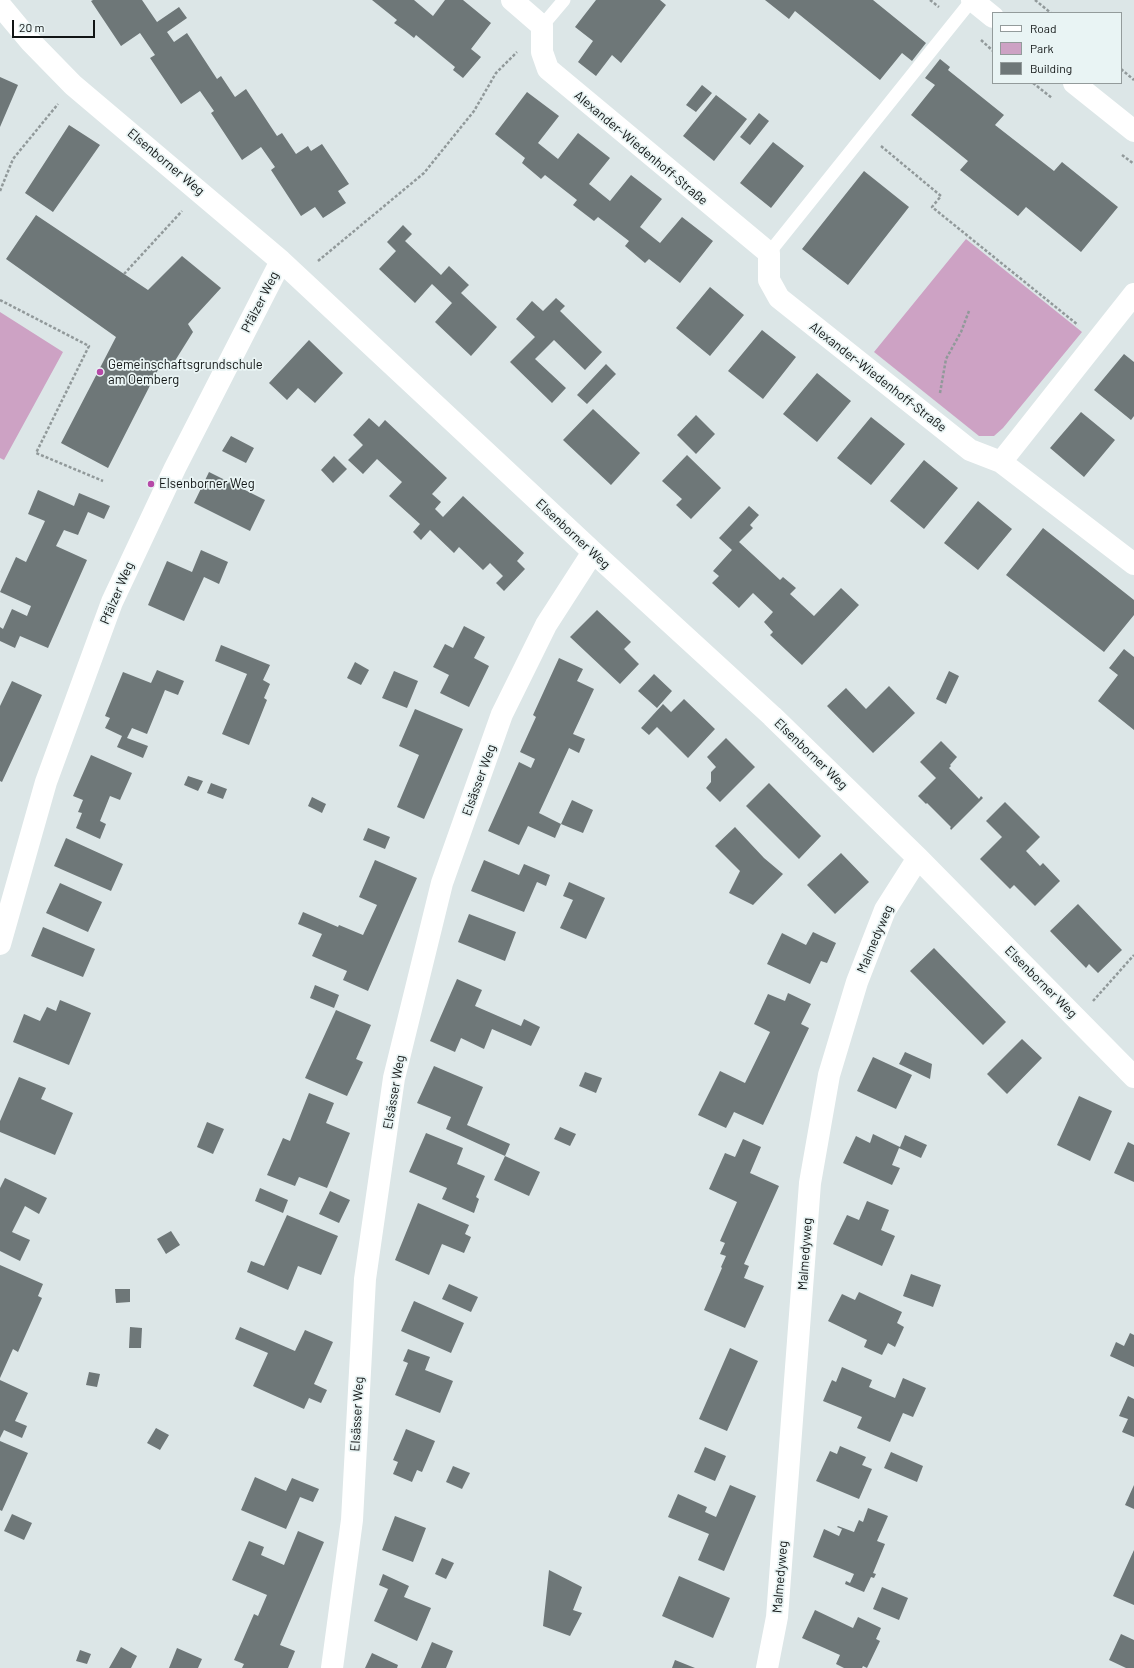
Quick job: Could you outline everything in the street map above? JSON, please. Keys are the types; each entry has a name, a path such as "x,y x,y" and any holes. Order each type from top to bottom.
{"street":[{"path":"512,0 542,26"},
{"path":"972,0 992,16"},
{"name":"Elsenborner Weg","path":"0,5 30,41 73,85 281,261 593,552 772,716 918,858 1134,1077"},
{"name":"Alexander-Wiedenhoff-Straße","path":"542,26 542,52 548,69 769,253 769,280 779,298 970,450 1001,462 1134,564"},
{"path":"1075,84 1134,132"},
{"name":"Pfälzer Weg","path":"0,944 46,782 112,602 175,468 281,261"},
{"path":"1001,462 1134,294"},
{"name":"Elsässer Weg","path":"332,1668 352,1520 365,1279 394,1078 442,883 502,714 546,625 593,552"},
{"name":"Malmedyweg","path":"767,1668 777,1616 810,1183 829,1075 857,982 885,910 918,858"}],"lane":[{"path":"542,26 564,0"},
{"path":"769,253 972,0"}],"path":[{"path":"1035,0 1050,12"},
{"path":"313,256 318,261 424,173 474,111 496,73 542,26"},
{"path":"1122,70 1134,80"},
{"path":"0,191 13,159 73,85"},
{"path":"865,133 941,196 932,207 1064,314"},
{"path":"124,274 200,191"},
{"path":"0,300 89,346 36,453 103,481"},
{"path":"926,415 940,397 946,359 961,332 969,311"},
{"path":"1077,1018 1134,955"}],"green space":[{"path":"966,239 1082,332 1003,428 994,436 979,436 874,352"},
{"path":"0,312 63,352 4,460 0,458"}],"building":[{"path":"142,0 157,22 179,7 187,18 167,32 174,42 187,33 217,79 221,76 235,97 246,89 277,136 282,133 296,154 308,146 311,151 322,144 349,184 338,191 346,203 323,218 315,207 301,216 271,170 275,167 261,147 242,160 211,113 214,111 200,91 181,104 150,58 155,55 140,33 121,46 91,1"},
{"path":"372,0 414,0 433,16 445,0 463,0 491,23 471,49 481,57 463,78 453,70 455,67 416,35 414,38 394,23 397,20"},
{"path":"596,0 660,0 666,5 621,63 612,55 596,76 578,62 593,41 575,27"},
{"path":"765,0 873,0 926,43 912,61 902,53 880,80 795,11 789,19"},
{"path":"940,59 950,67 948,70 1004,115 995,125 1054,171 1062,162 1118,207 1081,252 1026,207 1018,216 960,170 968,161 911,115 935,85 925,78"},
{"path":"0,77 18,85 0,127"},
{"path":"702,85 712,93 696,112 686,105"},
{"path":"527,92 559,116 538,143 558,159 578,133 610,158 589,184 610,201 631,175 662,199 640,227 660,243 682,217 713,241 680,283 649,259 645,263 625,246 629,241 598,217 594,221 573,205 577,200 545,175 541,179 522,163 525,158 495,134"},
{"path":"716,95 747,119 714,161 683,136"},
{"path":"759,113 769,121 750,145 740,137"},
{"path":"69,125 100,145 53,212 25,193"},
{"path":"773,142 804,166 771,208 740,183"},
{"path":"864,171 909,207 848,285 802,249"},
{"path":"36,215 148,290 182,256 221,288 188,324 193,332 173,364 164,358 108,468 61,443 116,337 6,259"},
{"path":"403,225 412,234 405,241 441,275 449,266 469,285 461,293 497,327 471,356 435,322 452,303 432,284 415,303 379,269 396,251 387,242"},
{"path":"710,287 744,315 710,356 676,328"},
{"path":"556,298 565,306 560,311 602,352 585,370 554,340 535,359 566,388 552,403 510,362 535,337 516,319 532,301 543,311"},
{"path":"762,330 796,357 763,399 728,371"},
{"path":"309,340 343,373 315,403 298,388 287,400 269,383"},
{"path":"1124,354 1134,362 1134,416 1131,420 1094,390"},
{"path":"606,364 616,374 587,404 577,395"},
{"path":"817,373 851,401 817,442 783,414"},
{"path":"593,409 640,453 611,485 563,440"},
{"path":"1081,412 1115,440 1084,477 1050,448"},
{"path":"696,415 715,434 696,454 677,435"},
{"path":"871,417 905,444 871,485 837,458"},
{"path":"369,418 379,427 385,420 447,478 432,494 441,502 435,509 443,517 463,496 524,553 517,561 525,569 504,591 496,583 503,576 490,563 483,570 459,547 454,553 430,530 421,540 413,532 420,524 389,496 402,482 377,459 363,474 348,460 363,445 353,435"},
{"path":"231,436 254,448 246,463 222,451"},
{"path":"687,455 721,488 691,519 676,505 682,499 662,481"},
{"path":"334,456 347,469 333,483 321,470"},
{"path":"924,460 958,488 924,529 890,501"},
{"path":"209,472 265,500 250,531 194,503"},
{"path":"38,490 74,506 79,493 110,506 104,519 88,512 78,535 64,530 56,546 87,560 48,648 20,636 15,648 0,641 0,627 3,629 12,609 27,616 31,606 0,592 16,557 26,562 45,521 28,514"},
{"path":"978,501 1012,529 978,570 944,543"},
{"path":"749,506 759,515 750,525 753,528 739,542 780,580 783,577 796,588 790,594 814,616 841,588 859,605 802,665 770,635 773,632 764,622 773,612 753,593 739,608 712,583 719,576 713,571 732,550 719,538"},
{"path":"1043,528 1134,600 1134,615 1104,652 1006,575"},
{"path":"201,550 228,562 219,584 204,577 184,621 148,605 167,561 192,572"},
{"path":"597,610 631,642 624,649 639,664 620,684 570,637"},
{"path":"464,626 485,637 474,658 489,666 469,707 440,693 449,675 433,667 445,644 453,648"},
{"path":"221,645 270,665 263,680 270,684 264,698 267,700 249,745 222,734 247,674 215,661"},
{"path":"1124,649 1134,657 1134,730 1098,701 1118,675 1109,668"},
{"path":"559,658 583,669 577,681 594,689 573,734 585,739 579,753 569,748 539,813 561,824 555,838 528,826 519,845 488,831 519,762 531,768 535,759 520,752 536,717 533,715"},
{"path":"355,662 369,670 361,685 347,678"},
{"path":"157,670 184,681 178,695 165,690 147,734 132,728 127,738 148,746 143,758 117,747 122,736 105,728 110,718 105,716 123,672 151,683"},
{"path":"394,671 418,681 407,708 382,698"},
{"path":"949,671 959,676 946,704 936,699"},
{"path":"654,674 672,691 657,708 638,691"},
{"path":"12,681 42,695 2,782 0,781 0,706"},
{"path":"889,686 915,713 873,753 827,706 846,688 866,709"},
{"path":"684,699 715,729 688,758 657,727 649,735 641,728 663,704 671,712"},
{"path":"415,709 463,729 424,819 397,807 419,755 399,746"},
{"path":"726,738 755,767 720,802 706,788 711,782 711,772 716,767 707,757"},
{"path":"941,741 957,757 949,768 979,799 981,796 983,798 951,830 951,827 918,796 936,778 920,762"},
{"path":"91,755 132,773 120,800 110,796 100,821 106,824 100,839 76,828 82,813 78,812 83,800 73,796"},
{"path":"188,776 203,781 198,791 184,785"},
{"path":"211,783 227,789 223,799 207,793"},
{"path":"769,783 821,836 799,859 746,806"},
{"path":"312,797 326,804 322,813 308,806"},
{"path":"572,800 593,810 583,833 561,824"},
{"path":"1005,802 1040,837 1026,851 1040,866 1043,863 1060,881 1035,906 1014,885 1010,889 980,859 1002,837 986,821"},
{"path":"735,827 764,858 783,874 753,905 729,893 740,871 715,846"},
{"path":"368,828 390,837 385,849 363,840"},
{"path":"66,838 123,864 111,891 54,866"},
{"path":"841,853 869,882 835,914 807,885"},
{"path":"375,860 417,878 368,991 343,980 347,971 312,956 322,934 298,924 303,912 338,927 339,925 363,935 377,905 359,897"},
{"path":"484,860 519,875 524,864 550,875 546,886 537,882 524,912 471,891"},
{"path":"569,882 605,898 586,939 560,928 573,900 563,896"},
{"path":"60,883 102,902 88,932 46,913"},
{"path":"1078,904 1122,950 1098,973 1089,964 1086,968 1050,931"},
{"path":"469,914 516,932 505,961 458,942"},
{"path":"43,927 95,949 83,977 31,956"},
{"path":"813,932 836,943 827,963 821,961 810,984 767,964 782,933 806,945"},
{"path":"934,948 1006,1022 983,1045 910,971"},
{"path":"457,979 482,990 475,1006 521,1026 524,1019 540,1027 531,1046 492,1029 484,1049 461,1038 455,1052 430,1041"},
{"path":"315,985 339,995 334,1008 310,998"},
{"path":"788,993 811,1004 801,1024 809,1028 763,1125 734,1112 726,1128 698,1115 720,1071 745,1083 770,1032 754,1024 768,994 785,1001"},
{"path":"60,1000 91,1013 69,1065 13,1042 24,1014 40,1021 47,1007 56,1011"},
{"path":"336,1010 371,1025 356,1059 363,1062 347,1096 305,1078"},
{"path":"1022,1039 1042,1058 1007,1094 987,1074"},
{"path":"905,1052 932,1064 930,1079 899,1064"},
{"path":"873,1057 912,1075 896,1109 857,1091"},
{"path":"434,1066 483,1087 467,1125 510,1144 505,1156 446,1129 451,1117 417,1103"},
{"path":"585,1072 602,1078 596,1093 579,1086"},
{"path":"19,1077 46,1088 41,1099 73,1113 55,1155 0,1132 0,1121"},
{"path":"309,1093 334,1103 326,1123 350,1133 327,1188 299,1177 295,1186 267,1175 283,1138 290,1141"},
{"path":"1079,1096 1112,1111 1090,1161 1057,1145"},
{"path":"207,1122 224,1129 213,1154 197,1147"},
{"path":"560,1127 576,1134 570,1146 554,1139"},
{"path":"426,1133 463,1148 457,1164 485,1176 476,1197 479,1199 474,1213 442,1199 447,1188 409,1172"},
{"path":"873,1134 900,1147 905,1135 927,1145 921,1158 899,1148 892,1165 900,1168 892,1185 843,1163 856,1136 870,1143"},
{"path":"743,1139 761,1147 750,1173 779,1186 744,1264 749,1266 744,1278 764,1286 745,1328 704,1310 726,1256 720,1254 725,1243 720,1241 737,1202 709,1189 725,1153 735,1157"},
{"path":"1128,1142 1134,1145 1134,1182 1114,1173"},
{"path":"505,1156 540,1172 529,1196 494,1180"},
{"path":"5,1178 47,1198 39,1214 25,1206 12,1232 30,1240 20,1261 0,1251 0,1188"},
{"path":"260,1188 288,1200 283,1213 255,1201"},
{"path":"330,1191 350,1200 339,1223 319,1214"},
{"path":"867,1201 889,1210 881,1230 895,1236 882,1266 833,1244 847,1215 859,1220"},
{"path":"418,1203 469,1225 465,1234 471,1237 464,1253 442,1244 429,1275 395,1260"},
{"path":"287,1215 338,1236 321,1275 298,1266 288,1290 247,1272 251,1261 264,1266"},
{"path":"171,1231 180,1245 166,1254 157,1239"},
{"path":"0,1265 43,1284 38,1296 42,1298 18,1352 13,1349 0,1378"},
{"path":"911,1274 941,1285 933,1307 903,1296"},
{"path":"449,1284 478,1297 471,1312 442,1299"},
{"path":"115,1289 130,1289 130,1302 116,1303"},
{"path":"859,1292 902,1312 897,1323 904,1327 895,1347 888,1343 882,1355 864,1347 867,1340 828,1321 842,1294 855,1300"},
{"path":"414,1301 464,1323 451,1353 401,1331"},
{"path":"130,1327 142,1328 141,1348 129,1348"},
{"path":"240,1327 295,1351 305,1330 333,1342 314,1384 327,1390 321,1403 309,1398 304,1409 253,1386 268,1353 235,1339"},
{"path":"1130,1333 1134,1335 1134,1367 1110,1356 1116,1342 1124,1346"},
{"path":"730,1348 758,1361 727,1431 699,1419"},
{"path":"408,1349 430,1357 425,1370 453,1381 440,1413 395,1395 408,1363 403,1361"},
{"path":"842,1367 872,1380 869,1387 895,1398 903,1378 926,1388 913,1417 903,1413 890,1442 857,1428 862,1417 823,1401 832,1380 836,1382"},
{"path":"89,1372 100,1374 97,1387 86,1385"},
{"path":"0,1380 28,1393 15,1421 27,1426 22,1438 4,1430 0,1438"},
{"path":"1128,1396 1134,1399 1134,1437 1122,1432 1128,1419 1119,1416"},
{"path":"156,1428 169,1435 160,1450 147,1443"},
{"path":"406,1429 435,1441 422,1472 417,1470 412,1482 393,1474 398,1462 393,1460"},
{"path":"0,1441 28,1453 2,1511 0,1510"},
{"path":"840,1446 866,1457 862,1465 872,1469 859,1499 816,1481 830,1451 837,1454"},
{"path":"705,1447 726,1456 715,1481 694,1472"},
{"path":"891,1452 923,1466 917,1482 884,1468"},
{"path":"453,1466 470,1473 462,1489 446,1482"},
{"path":"255,1477 286,1491 292,1478 319,1489 313,1502 300,1497 286,1529 241,1510"},
{"path":"730,1485 756,1496 724,1571 698,1560 709,1534 668,1517 678,1494 707,1507 705,1512 716,1517"},
{"path":"1134,1485 1134,1509 1125,1505"},
{"path":"868,1508 888,1516 877,1541 885,1544 873,1573 876,1574 874,1578 871,1577 864,1592 845,1584 846,1581 850,1583 854,1574 813,1557 824,1529 839,1536 842,1529 837,1527 838,1526 854,1532 859,1520 863,1522"},
{"path":"12,1514 32,1523 24,1540 4,1531"},
{"path":"395,1516 426,1528 413,1562 382,1550"},
{"path":"298,1531 324,1542 280,1645 295,1651 288,1668 242,1668 244,1664 234,1660 254,1614 258,1616 267,1595 232,1580 249,1541 264,1547 261,1555 284,1565"},
{"path":"1134,1550 1134,1605 1113,1596"},
{"path":"442,1558 454,1563 446,1579 435,1574"},
{"path":"549,1570 582,1587 573,1610 582,1613 570,1636 543,1626"},
{"path":"383,1574 409,1586 404,1597 431,1608 417,1641 374,1621 388,1589 379,1585"},
{"path":"679,1576 730,1598 713,1638 662,1616"},
{"path":"882,1587 908,1598 899,1620 873,1609"},
{"path":"815,1610 853,1628 858,1617 881,1628 876,1639 880,1641 867,1668 863,1666 862,1668 844,1668 836,1664 840,1655 802,1638"},
{"path":"1121,1634 1134,1640 1134,1668 1126,1668 1109,1660"},
{"path":"432,1642 453,1651 446,1668 421,1668"},
{"path":"121,1647 137,1656 131,1668 109,1668"},
{"path":"177,1648 202,1659 198,1668 169,1668"},
{"path":"80,1650 91,1654 87,1664 76,1661"},
{"path":"372,1653 398,1665 397,1668 365,1668"},
{"path":"675,1660 695,1668 672,1668"}],"place":[{"name":"Gemeinschaftsgrundschule am Oemberg","path":"100,372"},
{"name":"Elsenborner Weg","path":"151,484"}]}
